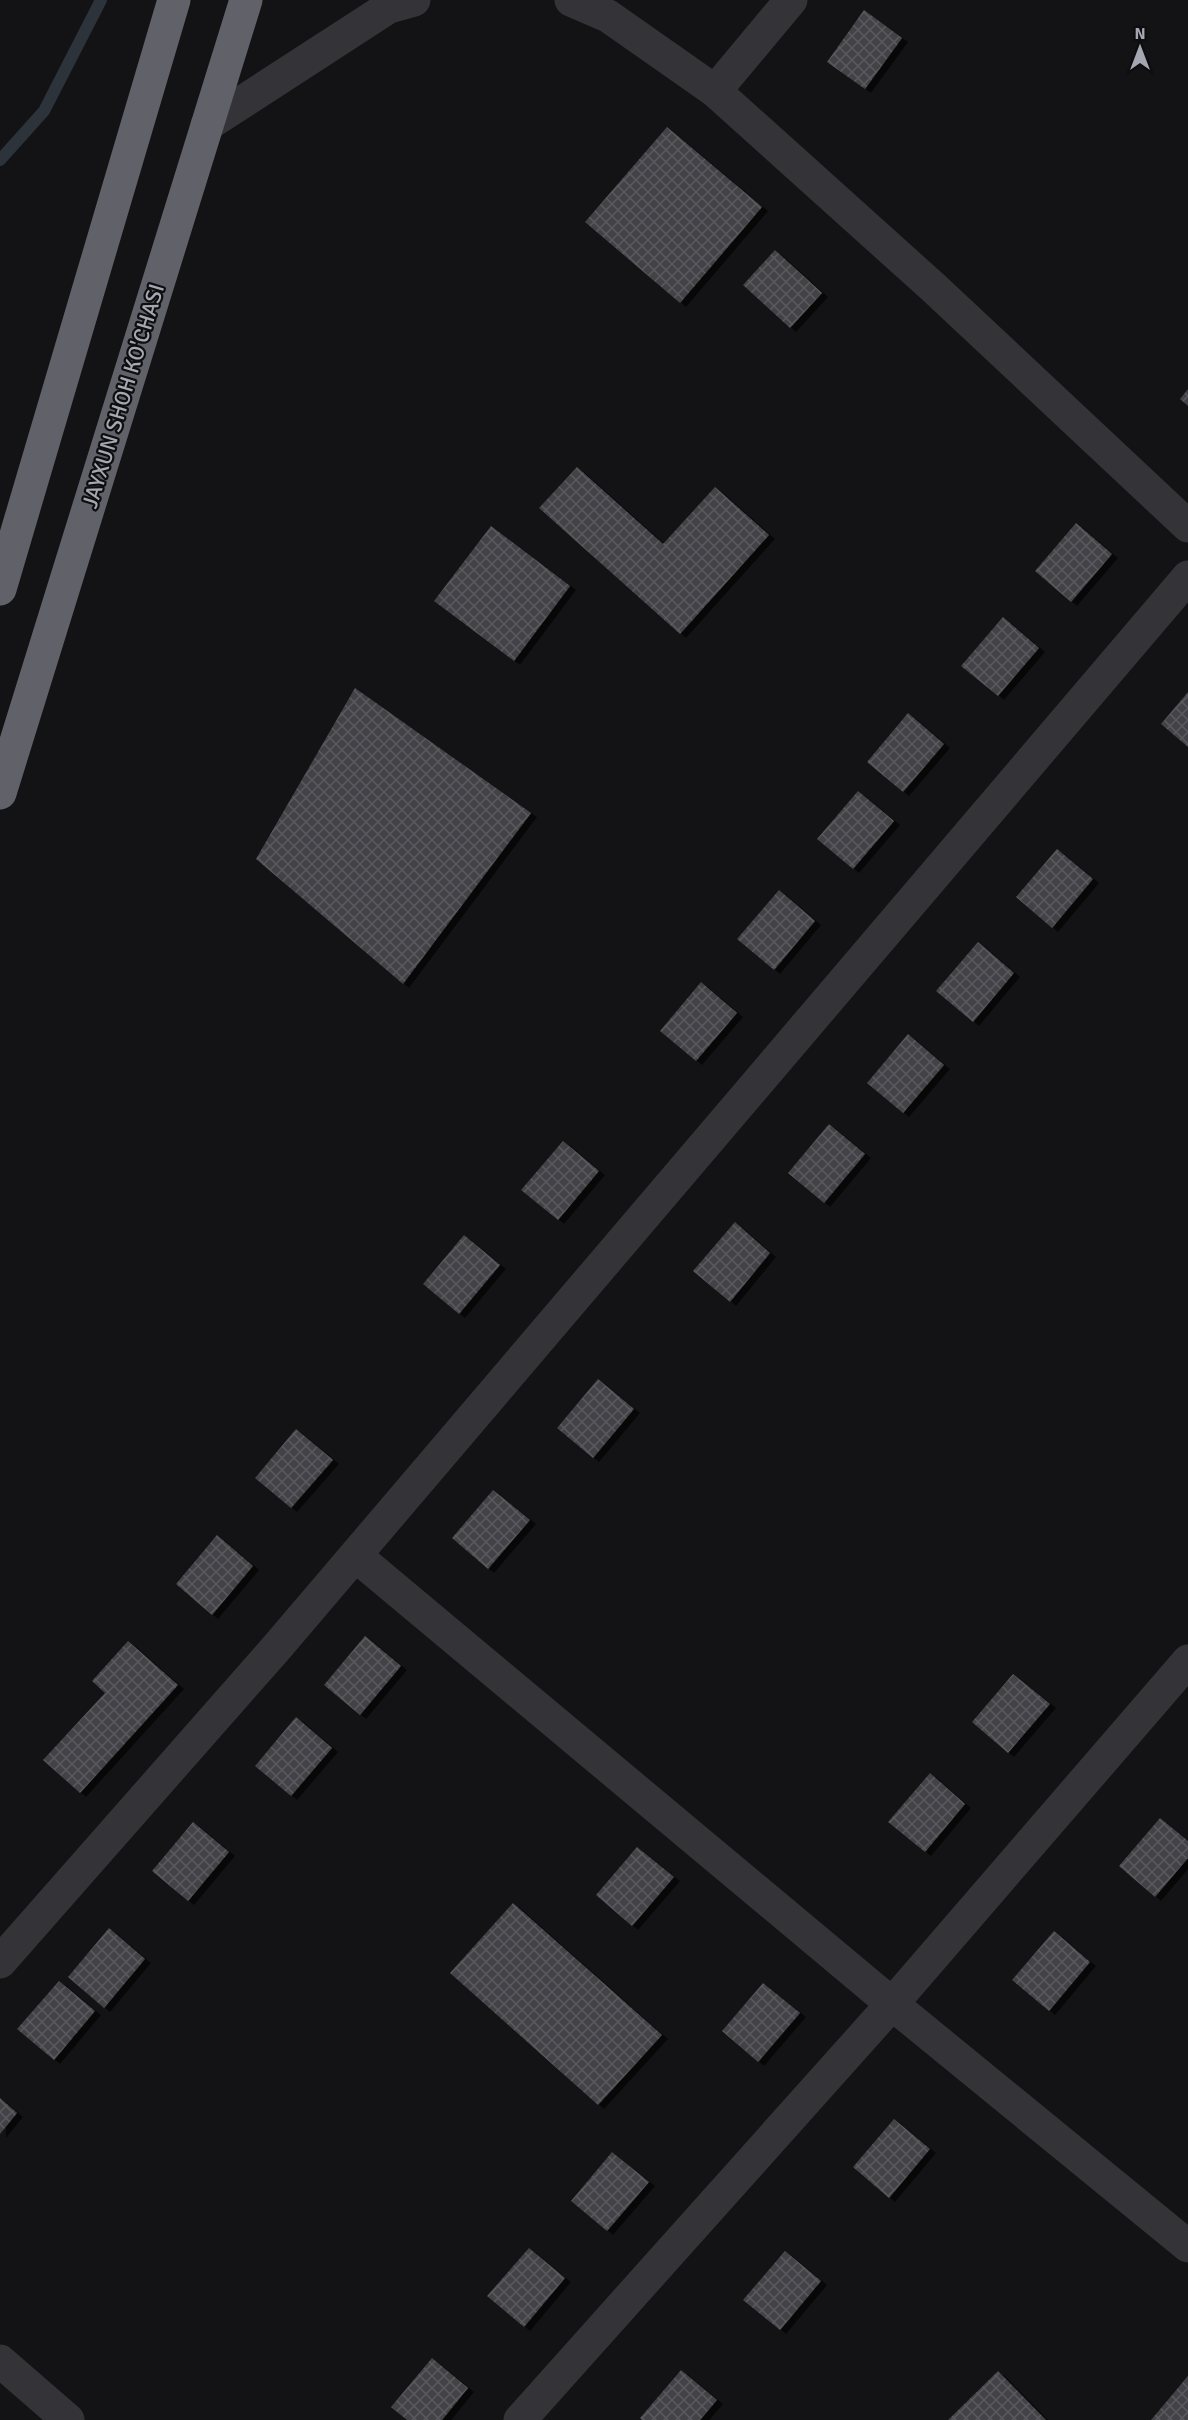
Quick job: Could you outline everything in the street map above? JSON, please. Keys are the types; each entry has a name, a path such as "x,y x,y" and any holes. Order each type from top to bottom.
{"highway":[{"name":"JAYXUN SHOH KO'CHASI","path":"0,793 246,0"},
{"path":"0,589 173,2"}],"street":[{"path":"207,125 389,7 414,0"},
{"path":"571,0 608,16 715,91 934,288 1188,526"},
{"path":"715,91 791,0"},
{"path":"0,1962 356,1556 1188,577"},
{"path":"356,1556 892,2004 1188,2247"},
{"path":"520,2420 892,2004 1188,1661"},
{"path":"0,2361 68,2420"}],"building":[{"path":"864,10 902,38 865,89 827,62"},
{"path":"667,127 762,207 680,303 585,222"},
{"path":"775,250 822,293 790,328 743,285"},
{"path":"1188,389 1188,406 1180,399"},
{"path":"577,467 663,544 715,487 769,535 680,634 539,508"},
{"path":"1076,523 1112,554 1071,602 1035,571"},
{"path":"491,526 570,586 514,661 434,601"},
{"path":"1003,617 1039,648 998,696 961,666"},
{"path":"355,688 531,813 403,984 256,859"},
{"path":"1188,692 1188,747 1161,724"},
{"path":"908,713 944,744 903,792 867,762"},
{"path":"858,791 894,821 853,869 817,839"},
{"path":"1057,849 1093,879 1052,928 1016,897"},
{"path":"779,890 815,921 774,970 737,939"},
{"path":"978,942 1014,973 973,1022 936,991"},
{"path":"701,982 737,1013 696,1061 660,1031"},
{"path":"908,1034 944,1065 903,1113 867,1083"},
{"path":"829,1124 865,1154 824,1203 788,1173"},
{"path":"563,1141 599,1171 558,1220 521,1190"},
{"path":"735,1222 770,1253 730,1302 693,1271"},
{"path":"464,1235 500,1265 459,1314 423,1284"},
{"path":"598,1379 634,1409 593,1458 557,1428"},
{"path":"296,1429 333,1460 291,1508 255,1478"},
{"path":"493,1490 530,1520 488,1569 452,1538"},
{"path":"217,1535 253,1566 212,1615 176,1584"},
{"path":"365,1636 401,1666 360,1715 324,1685"},
{"path":"128,1641 178,1685 80,1793 43,1760 105,1693 92,1681"},
{"path":"1013,1674 1050,1704 1008,1753 972,1722"},
{"path":"296,1717 332,1748 291,1796 255,1766"},
{"path":"930,1773 965,1804 925,1852 888,1822"},
{"path":"1160,1818 1188,1841 1188,1858 1155,1897 1119,1866"},
{"path":"193,1822 229,1852 188,1901 152,1871"},
{"path":"637,1847 674,1877 632,1926 596,1895"},
{"path":"513,1903 662,2035 598,2105 450,1973"},
{"path":"109,1928 145,1959 104,2008 68,1977"},
{"path":"1054,1931 1090,1962 1049,2011 1012,1980"},
{"path":"59,1981 95,2011 54,2060 17,2029"},
{"path":"763,1983 800,2013 758,2062 722,2031"},
{"path":"0,2098 17,2113 0,2134"},
{"path":"894,2119 930,2149 889,2198 853,2167"},
{"path":"612,2152 649,2182 607,2231 571,2201"},
{"path":"529,2248 565,2278 524,2327 487,2296"},
{"path":"785,2251 821,2281 780,2330 743,2300"},
{"path":"432,2358 468,2388 442,2420 407,2420 391,2407"},
{"path":"681,2370 717,2400 700,2420 642,2420 640,2418"},
{"path":"998,2371 1046,2420 948,2420"},
{"path":"1188,2376 1188,2420 1151,2420"}],"waterway":[{"path":"0,160 44,111 101,0"}]}
